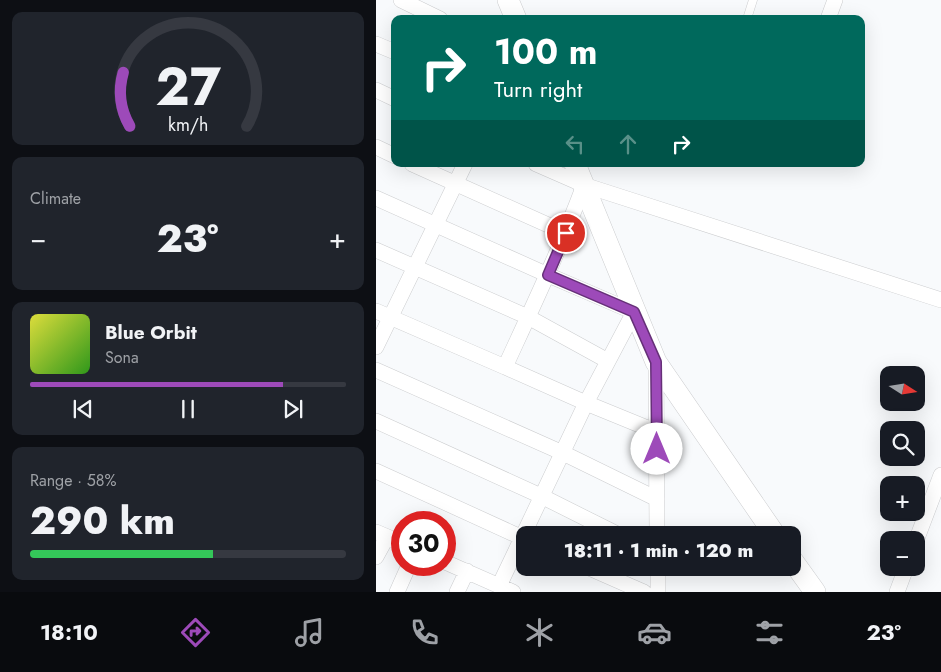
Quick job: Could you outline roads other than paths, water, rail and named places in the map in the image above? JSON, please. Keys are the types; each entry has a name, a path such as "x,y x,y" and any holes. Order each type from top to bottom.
{"main road":[{"path":"508,0 514,15"},
{"path":"576,167 656,362 769,526"},
{"path":"801,573 815,592"}],"street":[{"path":"401,0 432,15"},
{"path":"829,15 835,0"},
{"path":"376,44 391,50"},
{"path":"376,90 391,97"},
{"path":"376,147 391,154"},
{"path":"419,167 566,233"},
{"path":"376,347 464,167"},
{"path":"543,167 584,186 941,300"},
{"path":"505,366 548,275 584,186"},
{"path":"376,198 634,312 586,404 528,526"},
{"path":"376,250 528,317 608,361"},
{"path":"376,311 505,366 586,404 657,432"},
{"path":"656,362 657,526"},
{"path":"376,370 563,453 657,499"},
{"path":"376,421 542,496 601,526"},
{"path":"376,472 516,535"},
{"path":"923,531 934,514 941,475"},
{"path":"376,556 381,534"},
{"path":"456,567 506,589 516,559"},
{"path":"457,592 466,572"},
{"path":"397,592 404,576"},
{"path":"607,576 644,592"},
{"path":"658,576 658,592"},
{"path":"897,592 903,576"}],"lane":[{"path":"748,15 753,0"}]}
